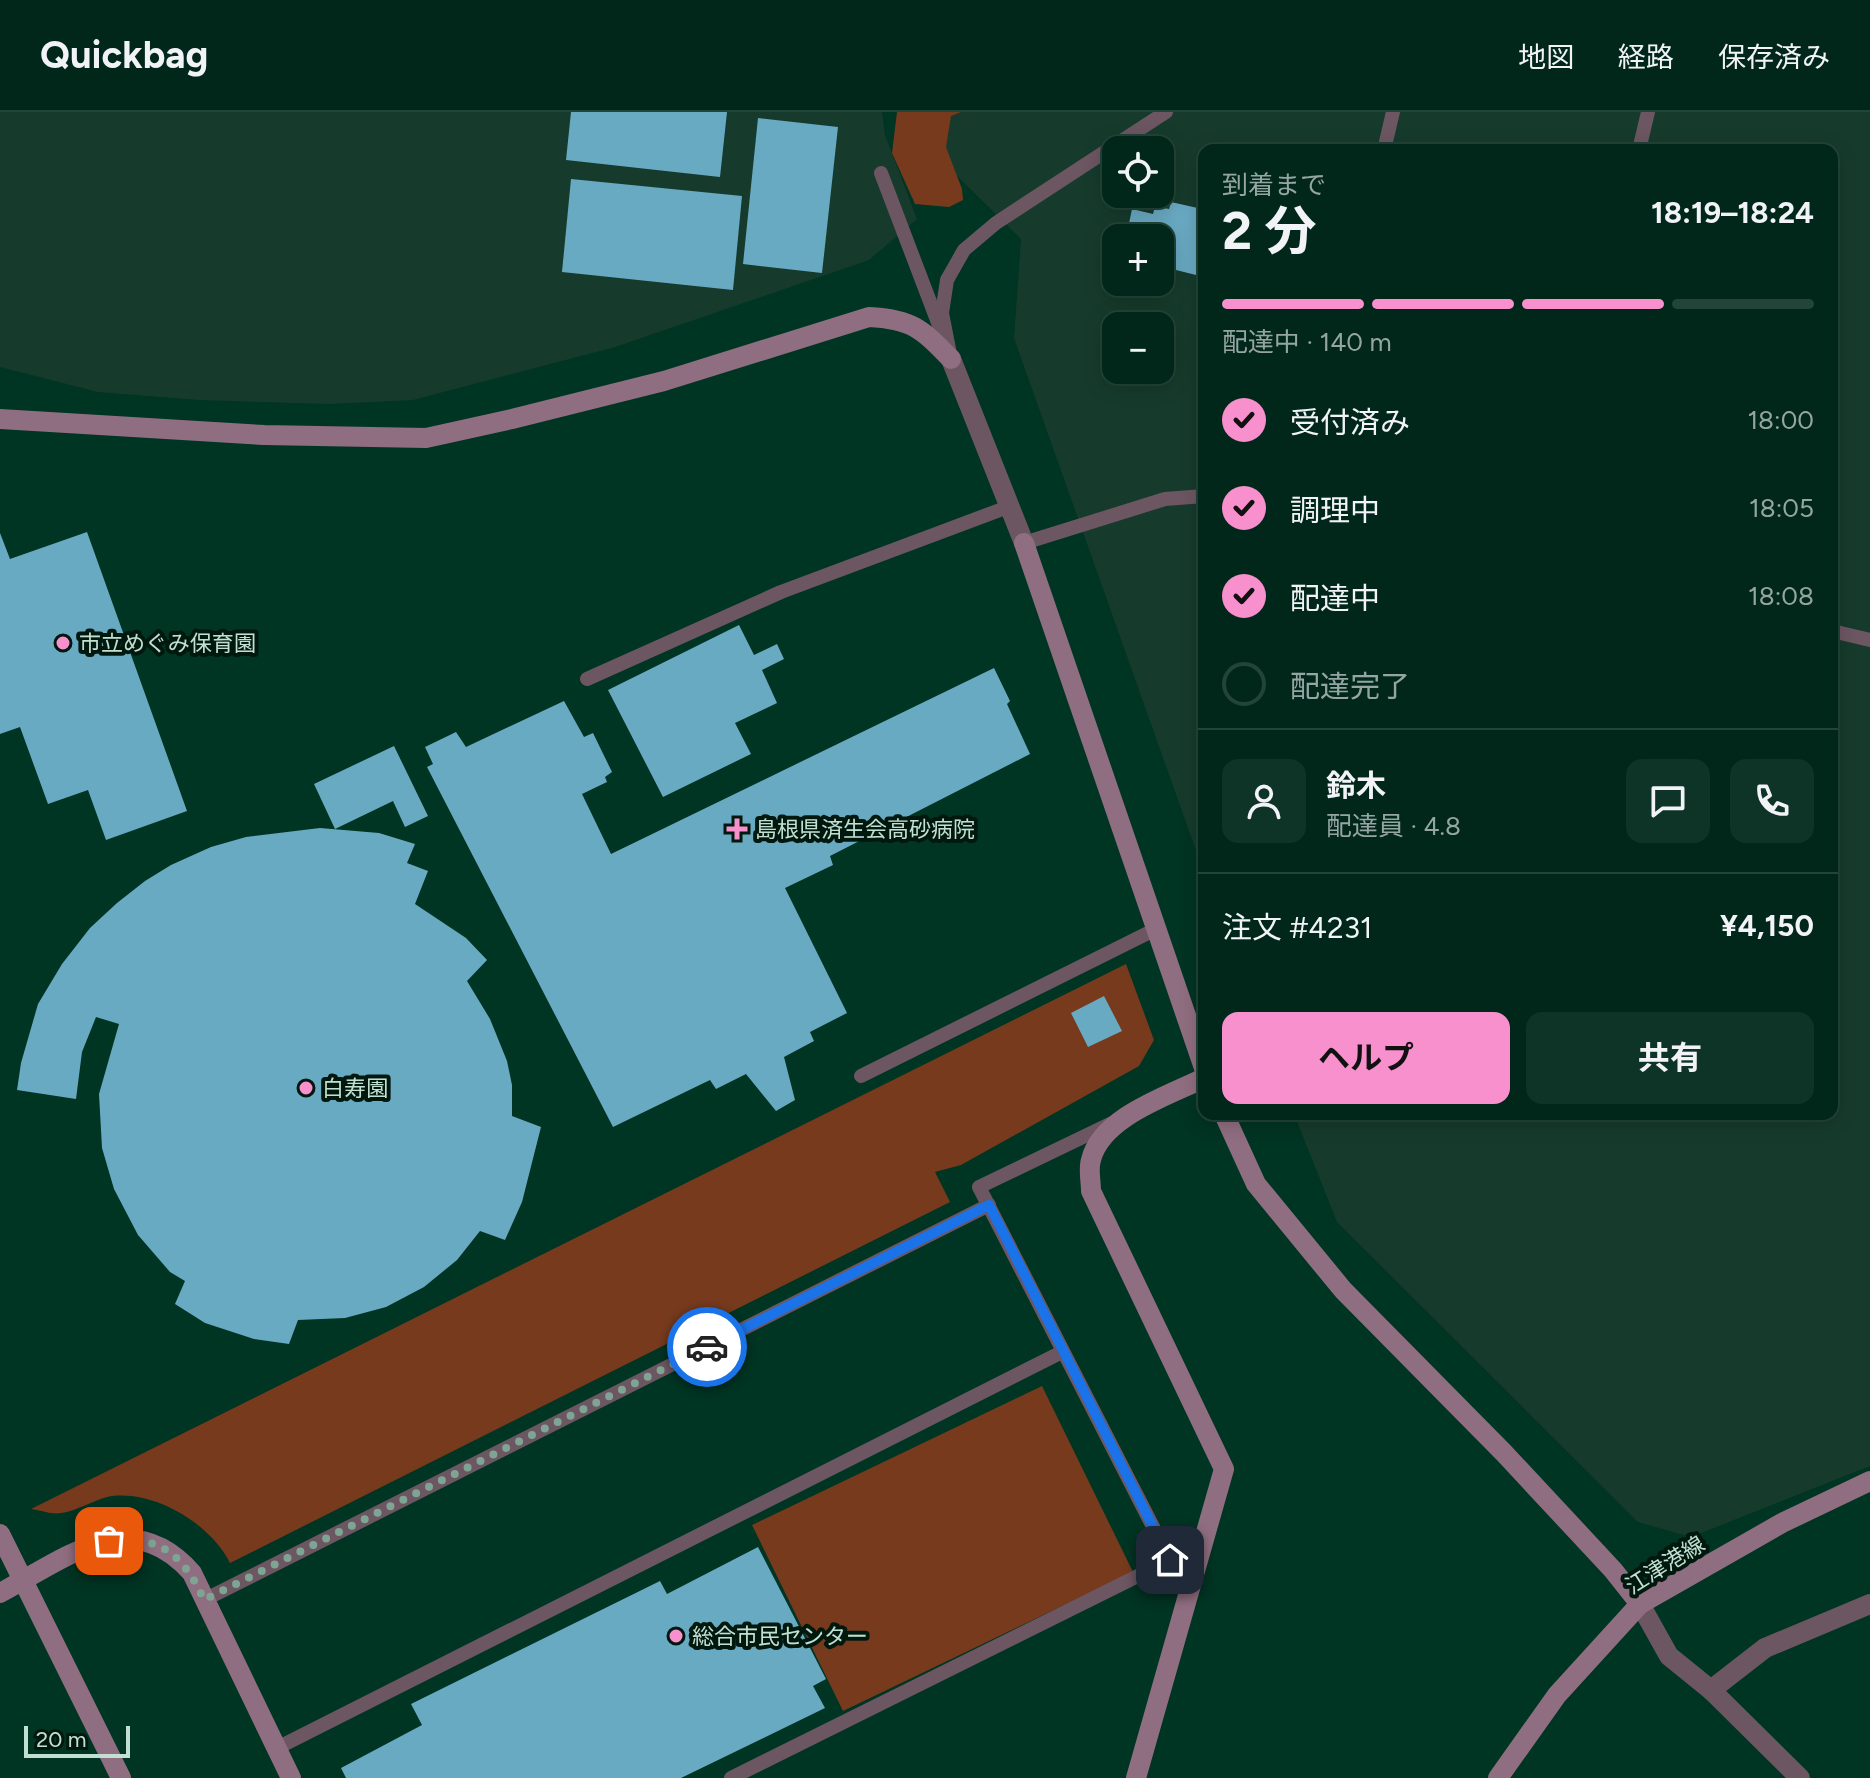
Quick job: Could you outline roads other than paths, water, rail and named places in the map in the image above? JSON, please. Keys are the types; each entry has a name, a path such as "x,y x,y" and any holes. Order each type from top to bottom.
{"street":[{"path":"0,419 264,435 426,438 664,381 869,317 896,318 924,331 951,359 1024,543 1198,1051"},
{"path":"1136,1778 1224,1469 1091,1191 1090,1161 1100,1138 1129,1114 1198,1081"},
{"path":"1227,1120 1256,1184 1343,1290 1504,1453 1613,1570 1640,1604 1669,1656 1711,1690 1800,1778"},
{"name":"江津港線","path":"1498,1778 1557,1695 1640,1604 1782,1523 1870,1481"},
{"path":"0,1534 121,1778"},
{"path":"0,1593 84,1547 129,1538 158,1545 181,1560 192,1573 291,1778"},
{"path":"1711,1690 1765,1648 1870,1604"}],"lane":[{"path":"951,359 942,313 947,280 964,250 996,223 1166,112"},
{"path":"1385,144 1393,112"},
{"path":"1640,144 1648,112"},
{"path":"881,173 951,359"},
{"path":"1024,543 1165,499 1198,496"},
{"path":"587,679 781,592 1008,507"},
{"path":"1838,632 1870,640"},
{"path":"861,1076 1156,929"},
{"path":"731,1778 1170,1560 979,1187 1129,1114"},
{"path":"204,1600 989,1205"},
{"path":"277,1748 1062,1352"}],"place":[{"name":"市立めぐみ保育園","path":"63,643"},
{"name":"島根県済生会高砂病院","path":"737,829"},
{"name":"白寿園","path":"306,1088"},
{"name":"総合市民センター","path":"676,1636"}]}
